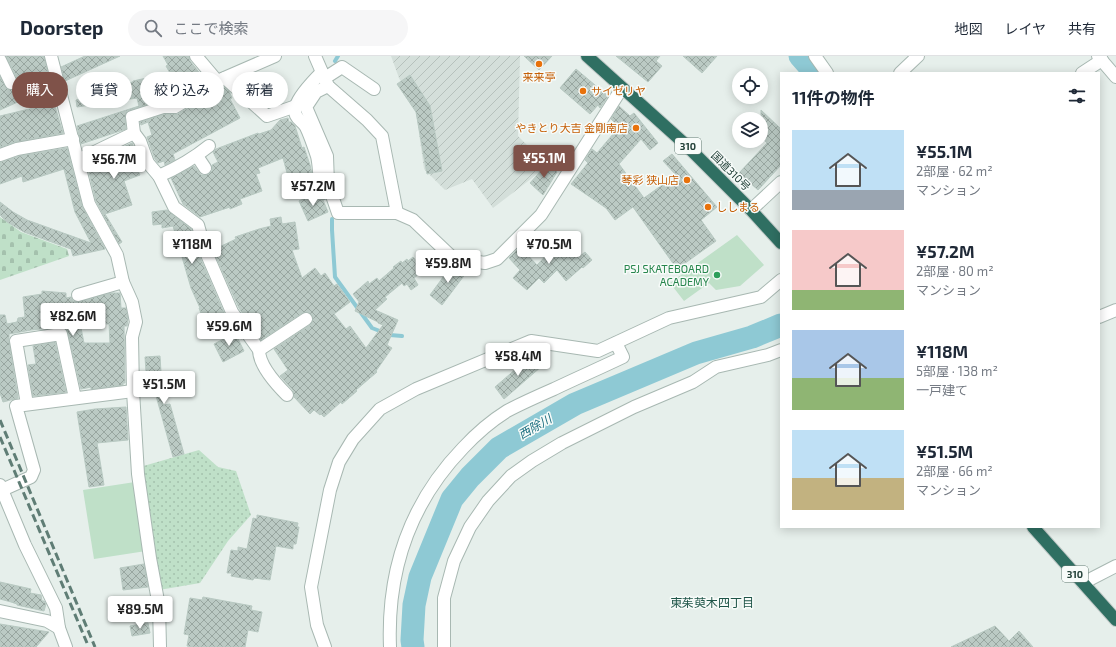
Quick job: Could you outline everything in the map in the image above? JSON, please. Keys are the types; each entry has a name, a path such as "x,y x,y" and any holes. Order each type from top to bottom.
{"highway":[{"name":"国道310号","path":"587,56 686,145 751,210 780,243"},
{"name":"310","path":"1034,528 1116,620"}],"street":[{"path":"52,56 89,204 117,255 123,282 132,302 136,322 132,337 133,391 138,474 150,558 159,606 160,647"},
{"path":"196,56 213,72"},
{"path":"224,79 275,56"},
{"path":"315,56 325,79 382,136 397,213"},
{"path":"815,56 826,72"},
{"path":"901,72 918,56"},
{"path":"1083,72 1100,58 1116,77"},
{"path":"0,60 11,83"},
{"path":"338,213 324,195 320,185 317,157 305,125 298,120 296,106 308,86 325,79 342,67 374,89"},
{"path":"325,79 306,107 327,156 328,184 338,213"},
{"path":"224,82 267,116 296,106"},
{"path":"338,213 397,213 413,220 452,258 485,263 498,259 541,215 622,88"},
{"path":"160,108 132,117 134,132 140,141 148,163 159,176 174,207 198,224 208,256 232,312 259,350 259,356 275,382 287,395"},
{"path":"78,160 134,132"},
{"path":"0,155 18,149 73,139"},
{"path":"159,176 197,156 209,146"},
{"path":"197,156 205,168"},
{"path":"751,210 780,183"},
{"path":"325,647 317,624 311,587 330,490 339,462 353,439 380,409 416,389 531,341 598,351 670,318 761,297 780,281"},
{"path":"78,295 123,282"},
{"path":"1100,317 1116,310"},
{"path":"259,350 306,319"},
{"path":"27,404 16,341 61,334 75,398"},
{"path":"390,647 390,607 398,563 405,540 416,515 434,482 475,436 507,411 623,358 616,343"},
{"path":"444,647 444,598 454,561 470,527 488,501 511,476 562,443 634,407 693,382 716,367 768,355 780,350"},
{"path":"66,647 59,628 56,608 25,545 5,509 1,487 31,477 34,470 16,406 133,391"},
{"path":"1083,583 1116,566"},
{"path":"0,611 47,621 59,628"}],"shaded area":[{"path":"391,56 520,56 518,136 530,148 540,172 493,208 472,179 445,190 424,169 416,112 399,78"}],"green space":[{"path":"0,217 21,232 67,249 69,256 0,280"},
{"name":"PSJ SKATEBOARD ACADEMY","path":"737,235 764,265 740,286 716,290 709,283 684,301 670,283"},
{"path":"199,450 218,467 236,471 251,515 228,541 200,583 159,590 140,467"},
{"path":"135,482 146,551 94,559 83,490"}],"building":[{"path":"6,56 44,56 48,72 14,72"},
{"path":"85,56 120,56 85,72 76,72 76,76 68,80 68,72 62,72 61,67"},
{"path":"163,56 189,56 190,61 199,72 169,72 166,66 168,65"},
{"name":"来来亭","path":"524,56 552,56 539,70"},
{"path":"616,56 660,56 656,61 662,66 648,82"},
{"path":"683,56 717,56 702,73"},
{"path":"576,69 608,96 600,108 598,105 590,114 560,88"},
{"path":"410,75 430,106 442,171 427,174 416,112 397,84"},
{"path":"0,77 7,89 12,90 12,105 0,110"},
{"path":"140,79 140,107 127,111 125,118 126,129 81,144 77,126 139,106 137,98 132,99 133,81"},
{"path":"224,87 229,91 232,98 230,99 232,108 235,108 240,118 173,154 175,160 165,165 164,161 158,163 155,159 147,137 152,135 148,122 141,125 140,122 164,114 178,114 188,108 224,108"},
{"path":"619,106 630,116 634,113 658,143 650,150 641,139 619,164 644,198 676,175 663,161 672,154 717,207 701,220 716,241 677,269 633,207 615,220 606,208 571,184 588,163 585,160 592,149 597,153 619,127 611,119"},
{"path":"33,108 56,108 63,133 16,142 0,147 0,116"},
{"path":"768,117 780,128 780,166 758,190 739,173 762,148 768,148"},
{"path":"288,118 289,122 295,126 302,148 304,147 312,174 289,180 283,158 258,168 260,173 256,174 262,191 240,199 242,204 230,209 230,207 200,217 183,204 171,178 194,166 201,175 209,174 212,171 212,165 218,162 213,152 216,149 258,133 271,130 280,120"},
{"path":"132,143 143,169 138,171 140,175 124,181 132,205 105,214 122,242 119,244 96,201 87,164"},
{"path":"67,148 82,206 105,249 73,256 71,249 24,232 7,222 0,215 0,202 27,220 91,243 75,212 64,169 23,182 22,176 0,184 0,162 19,156"},
{"path":"547,164 557,172 543,195 530,183"},
{"path":"315,194 318,199 323,200 328,212 308,221 299,201"},
{"path":"167,210 191,229 198,253 224,313 204,321 191,288 173,226 162,228 162,224 153,225 152,212"},
{"path":"281,217 282,224 295,222 299,249 292,250 302,278 315,268 321,276 325,273 334,286 337,284 350,302 334,314 346,329 350,326 366,348 383,325 355,311 359,302 360,303 353,294 368,281 369,284 377,278 379,281 401,261 402,263 407,259 408,261 413,257 424,270 414,278 418,285 411,290 407,284 404,286 402,283 385,297 387,299 375,310 398,320 387,345 392,348 376,371 377,372 342,404 341,402 324,417 314,410 310,414 294,397 293,390 280,376 288,370 274,349 310,325 313,319 312,315 306,312 302,313 261,340 239,308 213,250 236,239 235,237 271,226 270,219"},
{"path":"562,239 580,256 585,252 592,260 566,281 557,270 544,283 539,278 527,290 513,278 520,270 509,258 520,247 537,265"},
{"path":"452,265 466,273 442,305 430,295"},
{"path":"42,291 66,293 66,298 71,297 73,301 77,302 111,293 120,293 121,308 126,308 128,319 127,326 124,326 125,383 123,383 123,385 81,389 67,329 60,327 31,330 9,334 18,398 3,402 0,393 0,315 5,315 7,324 17,322 18,318 25,317 23,297 42,294","holes":["80,323 109,324 110,343 84,343"]},
{"path":"237,332 242,339 237,337 244,351 223,362 214,344"},
{"path":"55,342 66,392 33,396 28,365 36,364 33,346"},
{"path":"532,355 542,366 504,399 495,387"},
{"path":"160,356 163,405 170,404 184,454 173,457 150,374 146,371 145,357"},
{"path":"126,407 128,440 97,443 104,485 89,487 77,412"},
{"path":"257,515 298,523 297,527 299,527 296,544 293,544 293,549 276,546 270,580 254,578 253,580 231,576 232,573 227,573 231,550 238,551 238,547 247,549 253,518 257,519"},
{"path":"144,564 148,587 123,590 120,568"},
{"path":"0,582 31,589 30,593 41,595 42,601 46,604 44,611 17,605 0,599"},
{"path":"203,597 252,606 251,610 262,612 258,632 248,630 245,647 187,646 189,635 184,634 190,598 202,600"},
{"path":"148,623 150,633 132,636 130,626"},
{"path":"0,624 49,632 36,647 0,647"},
{"path":"995,626 1009,641 1019,631 1033,647 951,647"}],"waterway":[{"path":"335,61 338,56"},
{"name":"西除川","path":"800,56 814,72"},
{"path":"332,219 335,277 372,328 390,335 402,336"},
{"name":"西除川","path":"413,647 414,605 420,577 452,499 470,477 499,448 575,404 696,353 752,337 780,325"}],"railway":[{"path":"0,420 95,647"},
{"path":"0,437 87,643"}],"place":[{"name":"来来亭","path":"539,64"},
{"name":"サイゼリヤ","path":"583,91"},
{"name":"やきとり大吉 金剛南店","path":"636,128"},
{"name":"琴彩 狭山店","path":"687,180"},
{"name":"ししまる","path":"708,207"},
{"name":"PSJ SKATEBOARD ACADEMY","path":"717,275"}],"district":[{"name":"東茱萸木四丁目","path":"712,603"}]}
